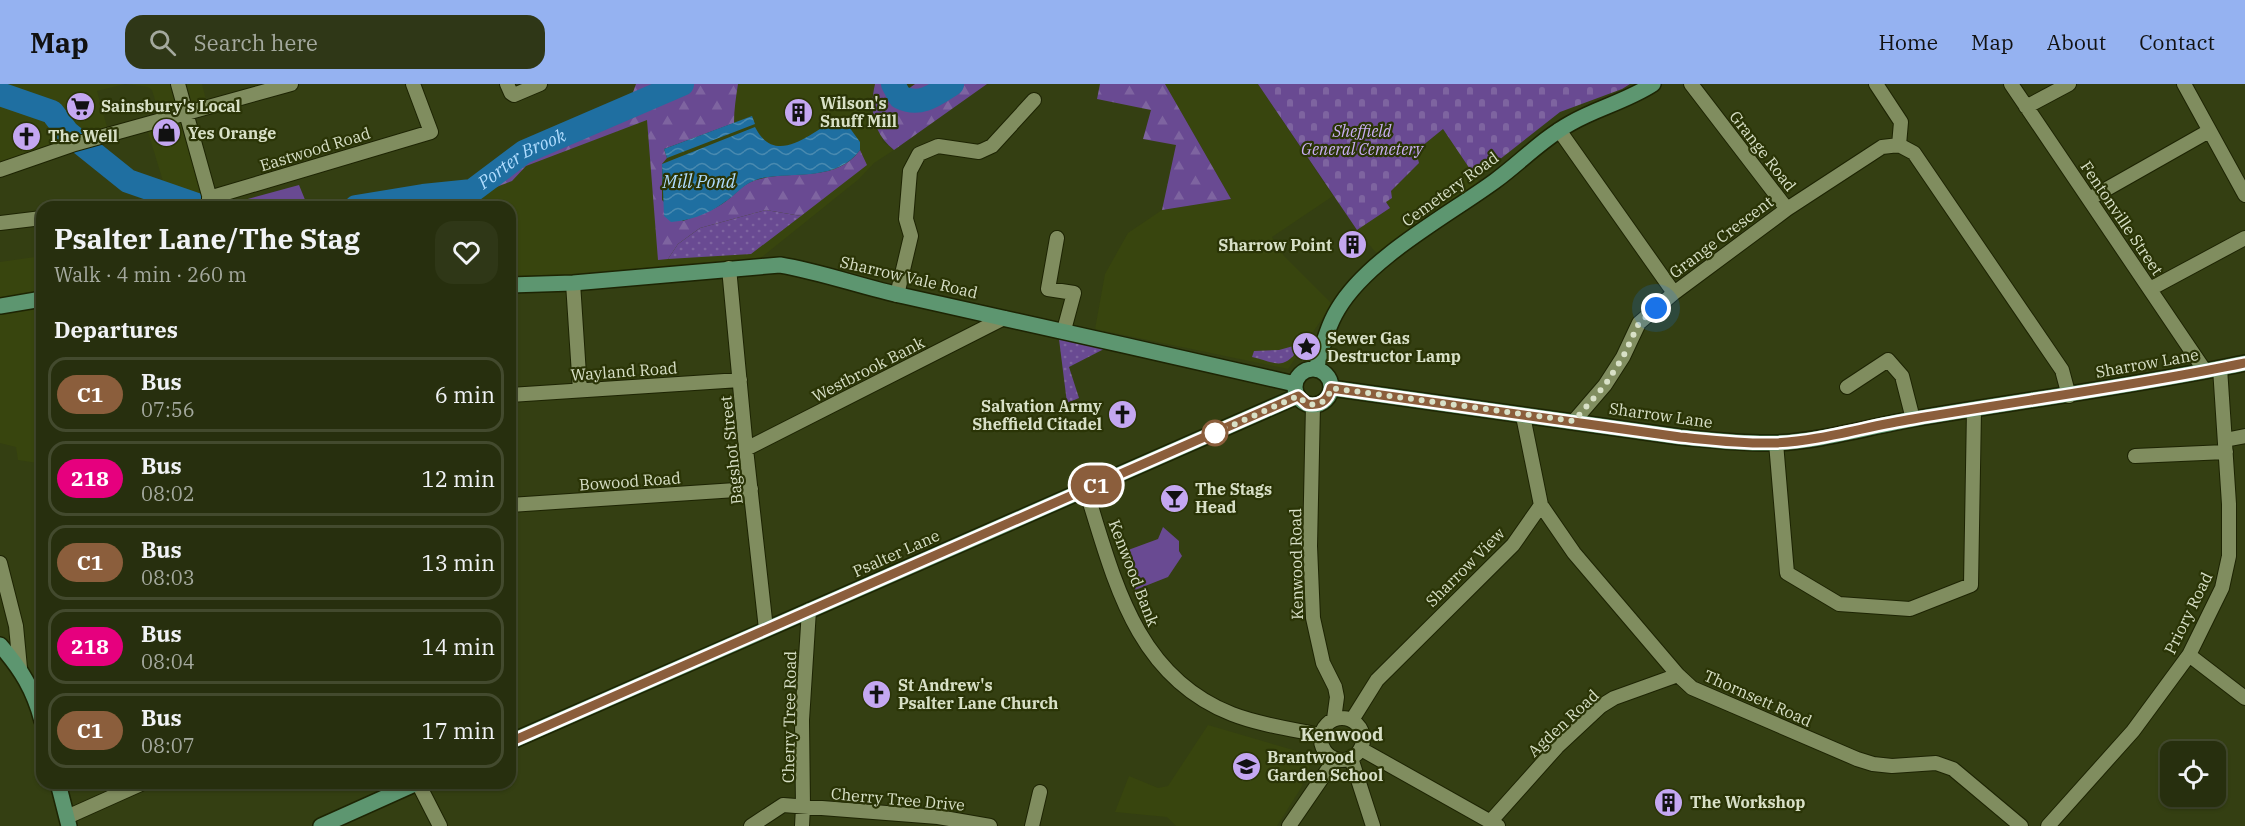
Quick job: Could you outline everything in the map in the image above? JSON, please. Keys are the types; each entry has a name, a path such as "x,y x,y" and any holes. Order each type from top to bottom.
{"street":[{"path":"178,84 210,201"},
{"path":"0,170 81,142 291,84"},
{"name":"Eastwood Road","path":"213,201 431,132 414,84"},
{"path":"507,84 514,95 540,84"},
{"name":"Cemetery Road","path":"1316,369 1337,310 1363,278 1382,260 1498,179 1532,148 1559,129 1579,118 1617,104 1653,84"},
{"name":"Grange Road","path":"1691,84 1787,209"},
{"path":"1876,84 1901,122 1899,145 1914,153 2062,370 2069,396"},
{"name":"Fentonville Street","path":"2011,84 2205,371"},
{"path":"2026,107 2069,84"},
{"path":"2184,84 2245,195"},
{"path":"897,295 911,236 906,219 910,171 919,154 938,146 980,152 992,146 1034,100"},
{"path":"1559,129 1674,293"},
{"path":"2089,199 2209,131"},
{"name":"Grange Crescent","path":"1574,421 1605,385 1623,357 1639,323 1674,293 1787,209 1882,147 1899,145"},
{"path":"0,223 36,219"},
{"path":"1057,238 1048,289 1074,293 1064,330"},
{"path":"2150,289 2245,238"},
{"name":"Sharrow Vale Road","path":"516,285 573,283 780,265 897,295 1064,330 1296,390"},
{"name":"Bagshot Street","path":"729,268 766,629"},
{"path":"573,283 580,390"},
{"path":"0,306 36,300"},
{"name":"Westbrook Bank","path":"746,449 1004,318"},
{"path":"1847,387 1888,360 1902,376 1913,419"},
{"name":"Sharrow Lane","path":"1331,388 1726,442 1776,443 1821,437 1913,419 2069,396 2245,363"},
{"name":"Priory Road","path":"2048,826 2133,731 2189,655 2222,588 2229,556 2229,504 2220,368"},
{"path":"1316,369 1327,376 1331,388 1326,400 1313,405 1307,404 1296,390 1300,374 1316,369"},
{"name":"Wayland Road","path":"516,395 740,380"},
{"name":"Psalter Lane","path":"516,739 1086,490 1296,390"},
{"name":"Kenwood Road","path":"1313,405 1310,546 1313,618 1323,663 1335,687 1337,697 1334,719"},
{"path":"1776,443 1786,573 1839,604 1910,609 1971,585 1974,410"},
{"path":"1523,416 1541,505"},
{"path":"2135,456 2225,446 2245,436"},
{"name":"Bowood Road","path":"516,505 751,489"},
{"name":"Kenwood Bank","path":"1086,490 1108,561 1135,627 1150,652 1167,672 1198,697 1232,714 1321,735"},
{"name":"Thornsett Road","path":"1541,505 1574,553 1678,675 1692,688 1873,764 1892,766 1936,763 1953,769 2021,826"},
{"name":"Sharrow View","path":"1352,720 1377,680 1513,545 1541,505"},
{"path":"0,563 16,626 20,668"},
{"name":"Cherry Tree Road","path":"802,826 802,720 809,610"},
{"path":"0,645 20,668 36,703"},
{"path":"2189,655 2245,698"},
{"name":"Agden Road","path":"1494,824 1557,747 1601,706 1614,698 1678,675"},
{"path":"1335,759 1324,750 1321,735 1325,725 1334,719 1352,720 1361,729 1363,735 1356,754 1372,826"},
{"path":"1289,826 1335,759 1356,754 1494,824"},
{"path":"60,789 68,822 131,789"},
{"path":"321,826 404,789"},
{"path":"421,789 440,826"},
{"path":"1032,826 1040,792"},
{"name":"Cherry Tree Drive","path":"751,826 783,805 938,817 990,826"}],"shaded area":[{"path":"0,84 125,84 97,91 109,134 0,169"},
{"path":"125,84 202,84 208,108 187,114 210,201 169,201 145,122 160,117 152,90 148,87"},
{"path":"636,84 875,84 872,98 883,142 894,150 874,163 859,179 752,265 516,287 516,201 366,201 481,179 517,149 632,95"},
{"path":"1165,84 1258,84 1333,196 1272,237 1284,256 1332,304 1288,369 1095,329 1105,274 1128,233 1162,210 1231,199"},
{"path":"1443,129 1484,189 1382,260 1357,230 1390,208 1386,202 1391,191 1419,163 1416,151"},
{"path":"36,257 36,463 18,460 16,447 0,443 0,262"},
{"name":"Brantwood Garden School","path":"1208,725 1314,756 1301,788 1277,826 1176,826 1167,817 1115,812 1129,776 1158,788 1168,786"}],"green space":[{"path":"636,84 738,84 734,123 664,149 667,158 662,164 662,200 683,221 717,207 746,184 756,180 826,172 850,161 860,150 867,165 801,216 766,210 700,228 678,244 668,259 658,260 647,120 526,166 512,181 466,199 366,201 481,179 517,149 632,95"},
{"path":"875,84 899,84 904,92 915,84 987,84 894,150 881,136 874,120 872,103"},
{"path":"1100,84 1165,84 1231,199 1162,210 1176,145 1143,139 1151,110 1097,99"},
{"name":"Sheffield General Cemetery","path":"1258,84 1630,84 1560,112 1476,178 1443,129 1416,151 1419,163 1391,191 1392,198 1386,202 1390,208 1357,230"},
{"path":"299,185 306,201 244,201"},
{"path":"766,210 801,216 751,254 668,259 678,244 700,228"},
{"path":"1059,339 1104,349 1069,367 1079,398 1067,403"},
{"path":"1297,345 1299,349 1283,363 1278,364 1252,357 1254,351 1279,350"},
{"path":"1163,527 1179,541 1179,551 1182,556 1168,577 1135,590 1120,553 1158,539"}],"water":[{"path":"752,116 755,124 667,158 664,149"},
{"name":"Mill Pond","path":"837,119 844,120 860,142 860,150 840,167 815,173 762,178 740,189 711,211 671,222 664,216 662,164 755,127 763,139 773,145 783,146 805,138"}],"waterway":[{"name":"Porter Brook","path":"393,201 472,191 524,152 682,84"},
{"name":"Porter Brook","path":"893,84 900,97 914,101 927,98 952,84"},
{"name":"Porter Brook","path":"0,94 52,112 67,132 128,181 186,201"}],"bus line":[{"name":"C1","path":"516,739 1298,396 1307,404 1320,404 1326,400 1331,388 1680,437 1726,442 1776,443 1821,437 1913,419 2069,396 2245,363"}],"place":[{"name":"Sainsbury's Local","path":"80,106"},
{"name":"Wilson's Snuff Mill","path":"799,112"},
{"name":"Yes Orange","path":"167,133"},
{"name":"The Well","path":"27,136"},
{"name":"Sharrow Point","path":"1353,245"},
{"name":"Sewer Gas Destructor Lamp","path":"1306,347"},
{"name":"Salvation Army Sheffield Citadel","path":"1123,415"},
{"name":"The Stags Head","path":"1174,498"},
{"name":"St Andrew's Psalter Lane Church","path":"877,694"},
{"name":"Brantwood Garden School","path":"1246,766"},
{"name":"The Workshop","path":"1669,802"}],"district":[{"name":"Kenwood","path":"1342,735"}],"route":[{"path":"1215,433 1298,396 1307,404 1320,404 1326,400 1331,388 1523,416 1574,421 1605,385 1623,357 1639,323 1656,308"}]}
